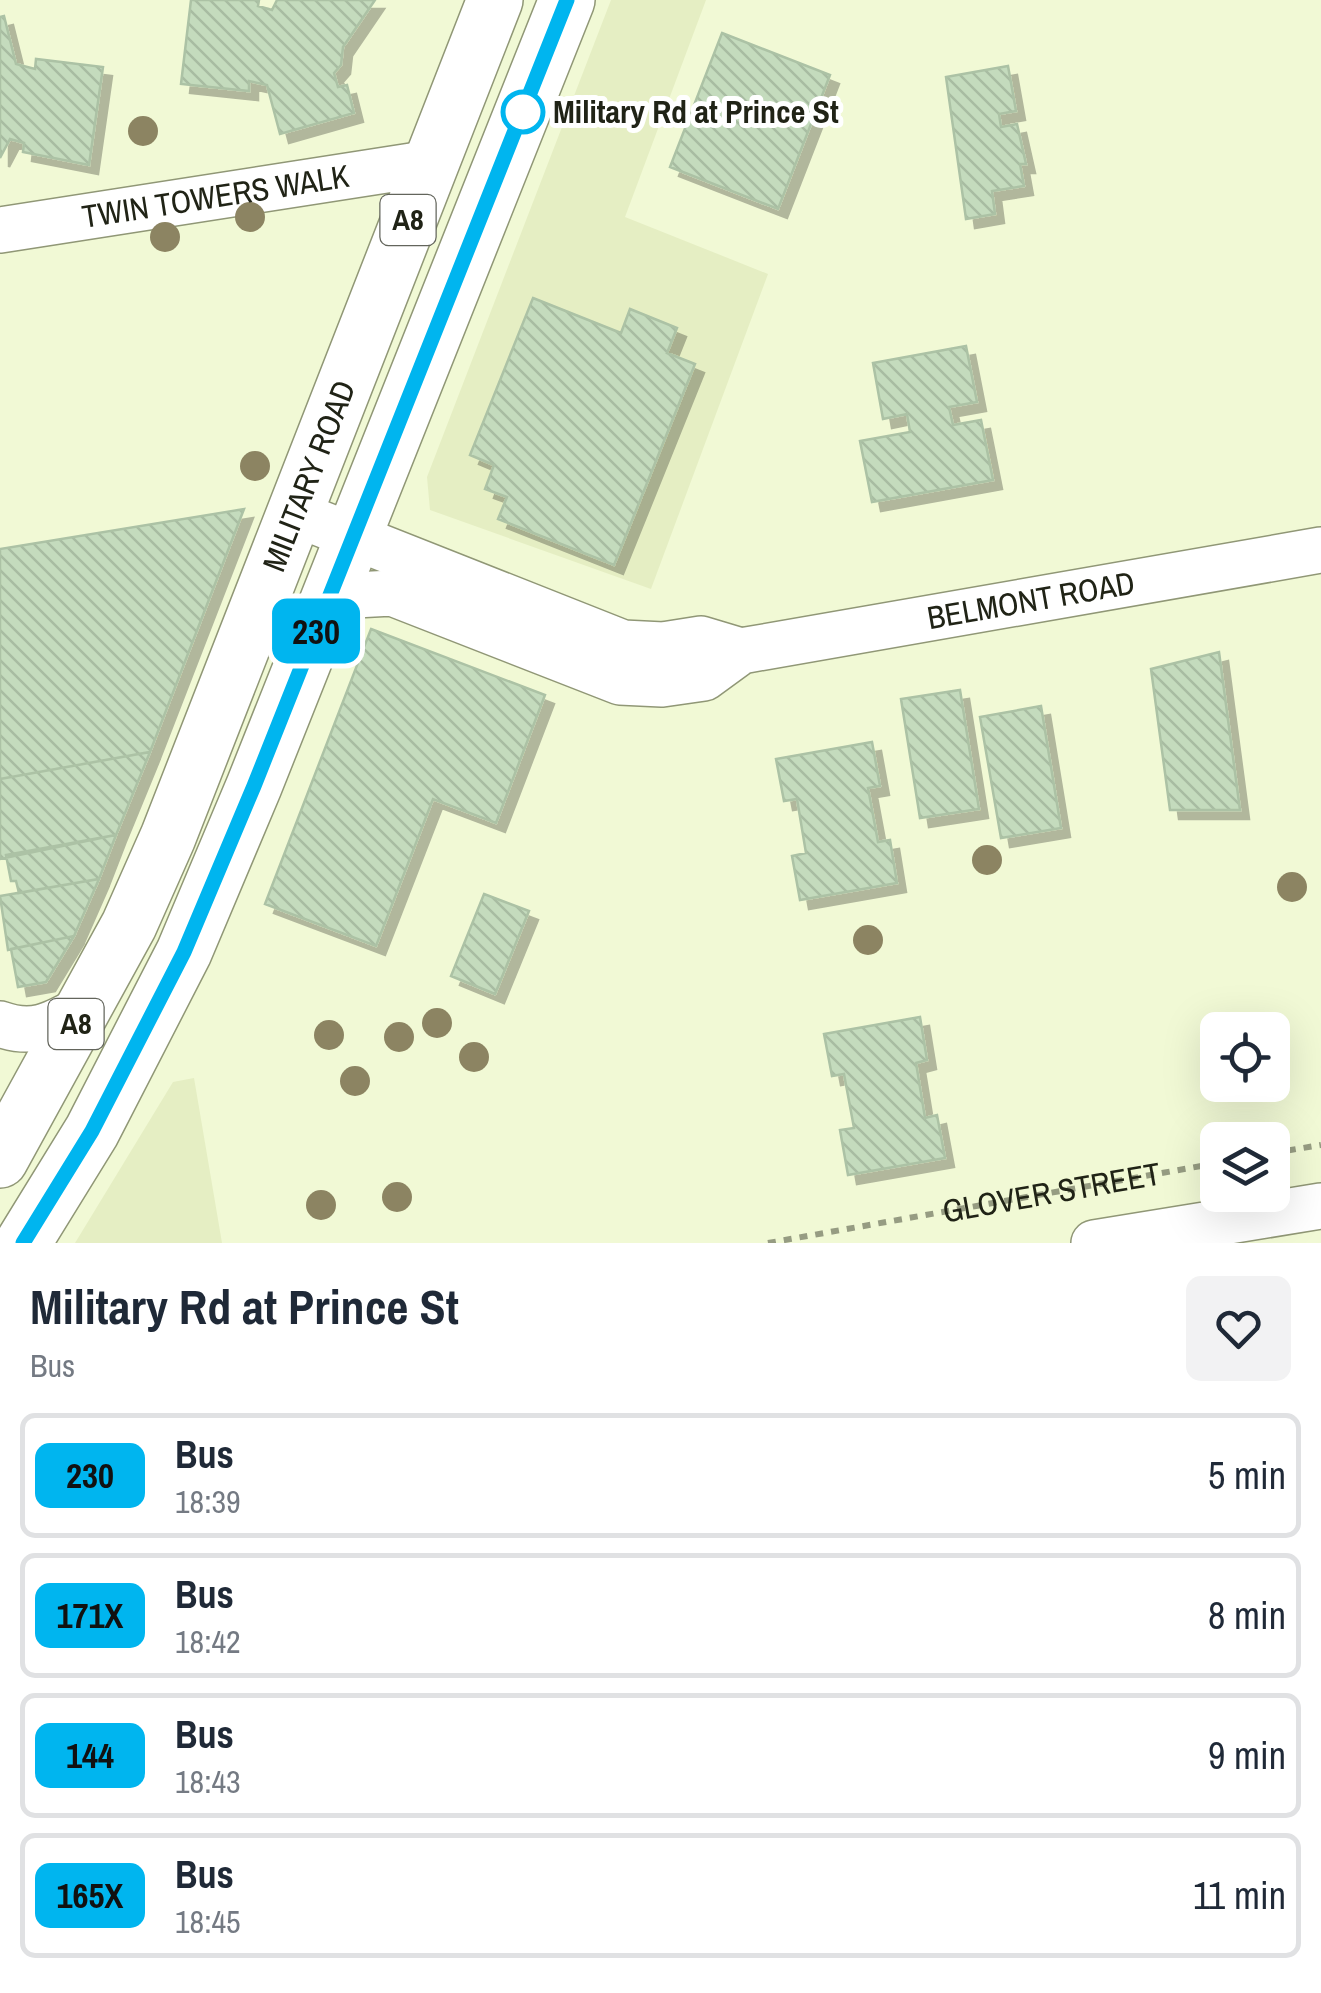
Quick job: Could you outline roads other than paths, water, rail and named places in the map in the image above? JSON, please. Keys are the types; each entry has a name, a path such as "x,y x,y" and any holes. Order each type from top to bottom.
{"highway":[{"name":"MILITARY ROAD","path":"0,1160 129,925 162,853 494,0"},
{"name":"MILITARY ROAD","path":"23,1243 92,1131 184,952 567,0"}],"street":[{"name":"TWIN TOWERS WALK","path":"0,230 430,163"},
{"name":"BELMONT ROAD","path":"294,513 623,642 663,645 701,639 741,651"},
{"name":"BELMONT ROAD","path":"322,615 355,594 392,593 620,682 662,684 704,678 741,651 1321,550"},
{"path":"0,1024 21,1032 50,1026 86,1006"},
{"name":"GLOVER STREET","path":"1094,1243 1321,1206"}],"place":[{"name":"Military Rd at Prince St","path":"523,112"}]}
